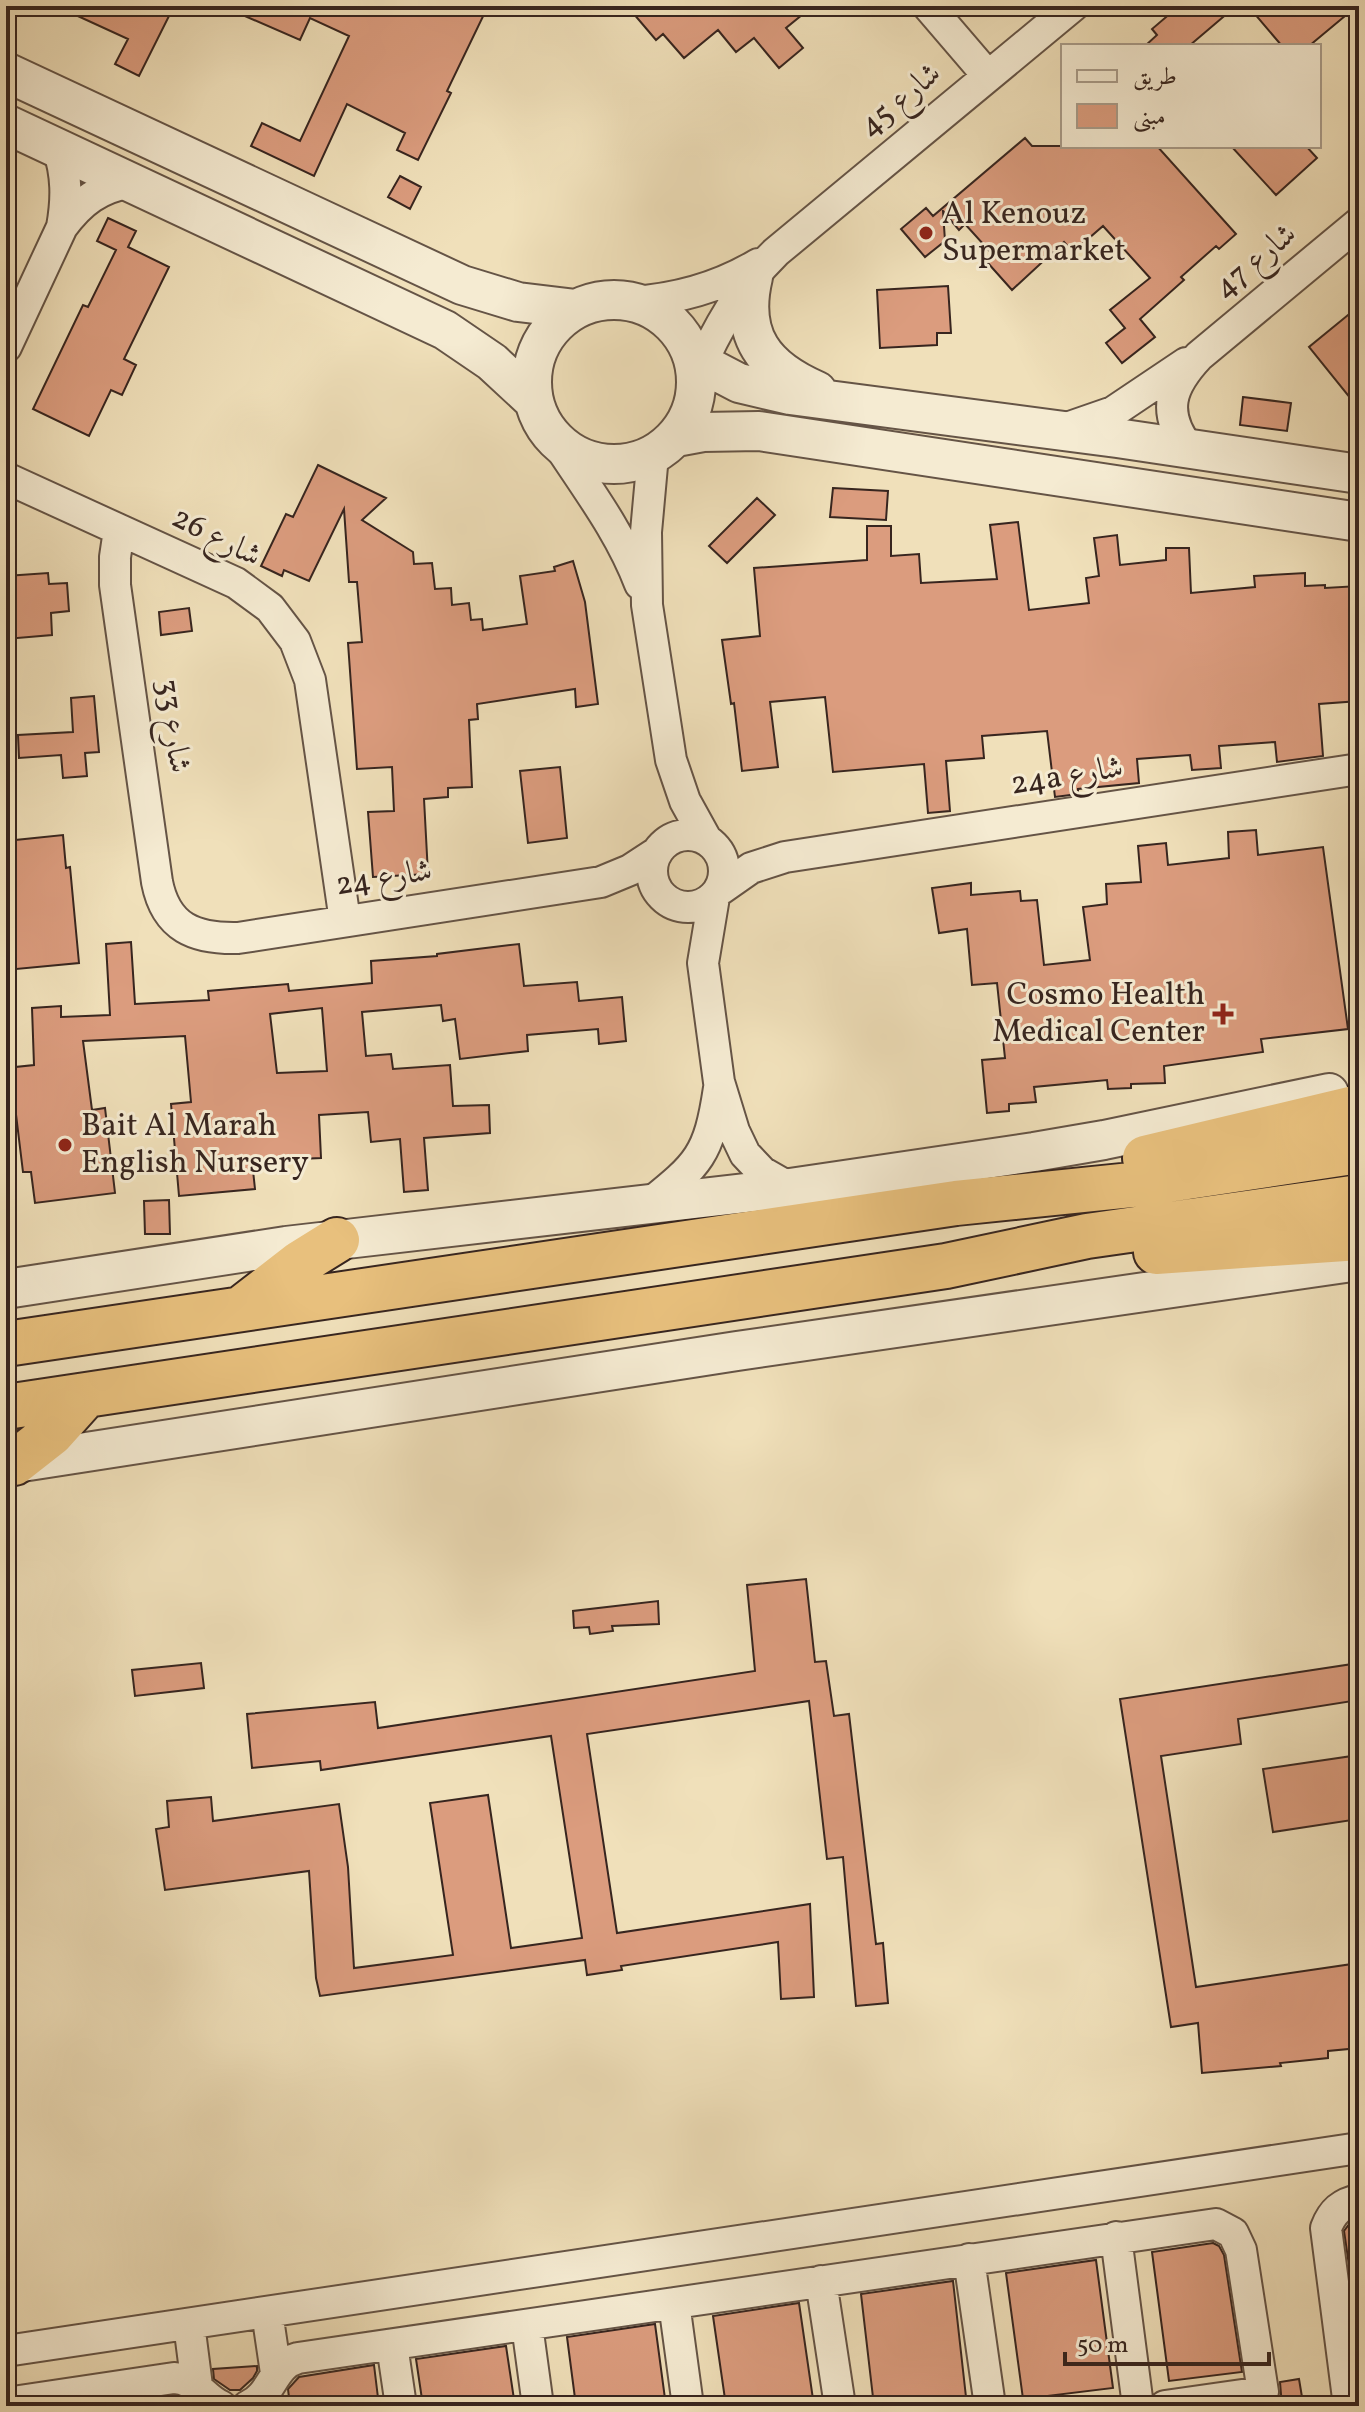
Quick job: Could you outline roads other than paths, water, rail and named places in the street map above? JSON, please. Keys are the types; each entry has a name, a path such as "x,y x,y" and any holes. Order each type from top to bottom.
{"highway":[{"path":"956,1203 1359,1107"},
{"path":"6,1344 956,1203 1141,1184 1359,1151"},
{"path":"6,1407 946,1266 1087,1236 1359,1197"},
{"path":"946,1266 1359,1238"},
{"path":"241,1309 300,1263 337,1240"},
{"path":"10,1464 51,1434 86,1395"}],"street":[{"path":"928,6 988,76"},
{"name":"شارع 45","path":"697,366 720,326 764,264 1073,6"},
{"path":"6,72 462,285 518,302 576,309"},
{"path":"6,124 445,330 492,362 534,401"},
{"path":"58,148 66,186 62,227"},
{"path":"6,347 62,227 75,209 91,195 110,186 131,182"},
{"name":"شارع 47","path":"1058,430 1113,412 1199,356 1359,223"},
{"path":"764,264 749,295 750,321 759,347 769,361 798,382 846,403"},
{"name":"شارع 45","path":"632,302 670,298 708,288 764,264"},
{"path":"790,1188 762,1172 745,1154 734,1131 719,1082 703,963 725,866 685,801 671,760 647,605 646,532 664,446 692,409 697,366 675,327 655,311 632,302 603,300 576,309 558,321 544,338 535,358 532,380 534,401 545,428 554,438 568,450 601,463 619,464 664,446 703,432 759,431 1359,522"},
{"name":"شارع 47","path":"1189,449 1175,425 1172,398 1176,384 1199,356"},
{"path":"697,366 764,391 1359,474"},
{"path":"554,438 611,523 632,562 647,605"},
{"name":"شارع 26","path":"6,478 236,583 270,608 295,641 310,680 345,921"},
{"name":"شارع 33","path":"119,530 115,585 157,882 168,914 180,926"},
{"path":"671,760 669,802 652,876 703,963"},
{"name":"24a شارع","path":"717,893 751,868 785,857 1359,769"},
{"path":"660,849 684,835 695,835 710,842"},
{"name":"24a شارع","path":"710,842 750,853 785,857"},
{"name":"شارع 24","path":"180,926 218,939 238,938 601,882 630,870 660,849"},
{"name":"شارع 24","path":"601,882 632,886 666,899"},
{"path":"666,899 693,907 717,893"},
{"path":"648,1205 689,1172 699,1158 712,1128 719,1082"},
{"path":"6,1289 337,1240 790,1188 1081,1145 1359,1087"},
{"path":"10,1464 737,1351 1359,1261"},
{"path":"6,2351 1359,2148"},
{"path":"1349,2406 1352,2373 1326,2228 1342,2205 1359,2200"},
{"path":"248,2406 270,2389 276,2373 290,2360 298,2358 1216,2224 1233,2233 1241,2250 1264,2399 1165,2406"},
{"path":"1116,2237 1138,2406"},
{"path":"969,2259 990,2406"},
{"path":"821,2281 840,2406"},
{"path":"674,2303 688,2406"},
{"path":"267,2312 276,2373"},
{"path":"189,2324 197,2386"},
{"path":"527,2325 538,2406"},
{"path":"392,2345 401,2406"},
{"path":"6,2403 94,2398 174,2378 189,2381 221,2406"}],"place":[{"name":"Al Kenouz Supermarket","path":"926,233"},
{"name":"Cosmo Health Medical Center","path":"1223,1014"},
{"name":"Bait Al Marah English Nursery","path":"65,1145"}]}
